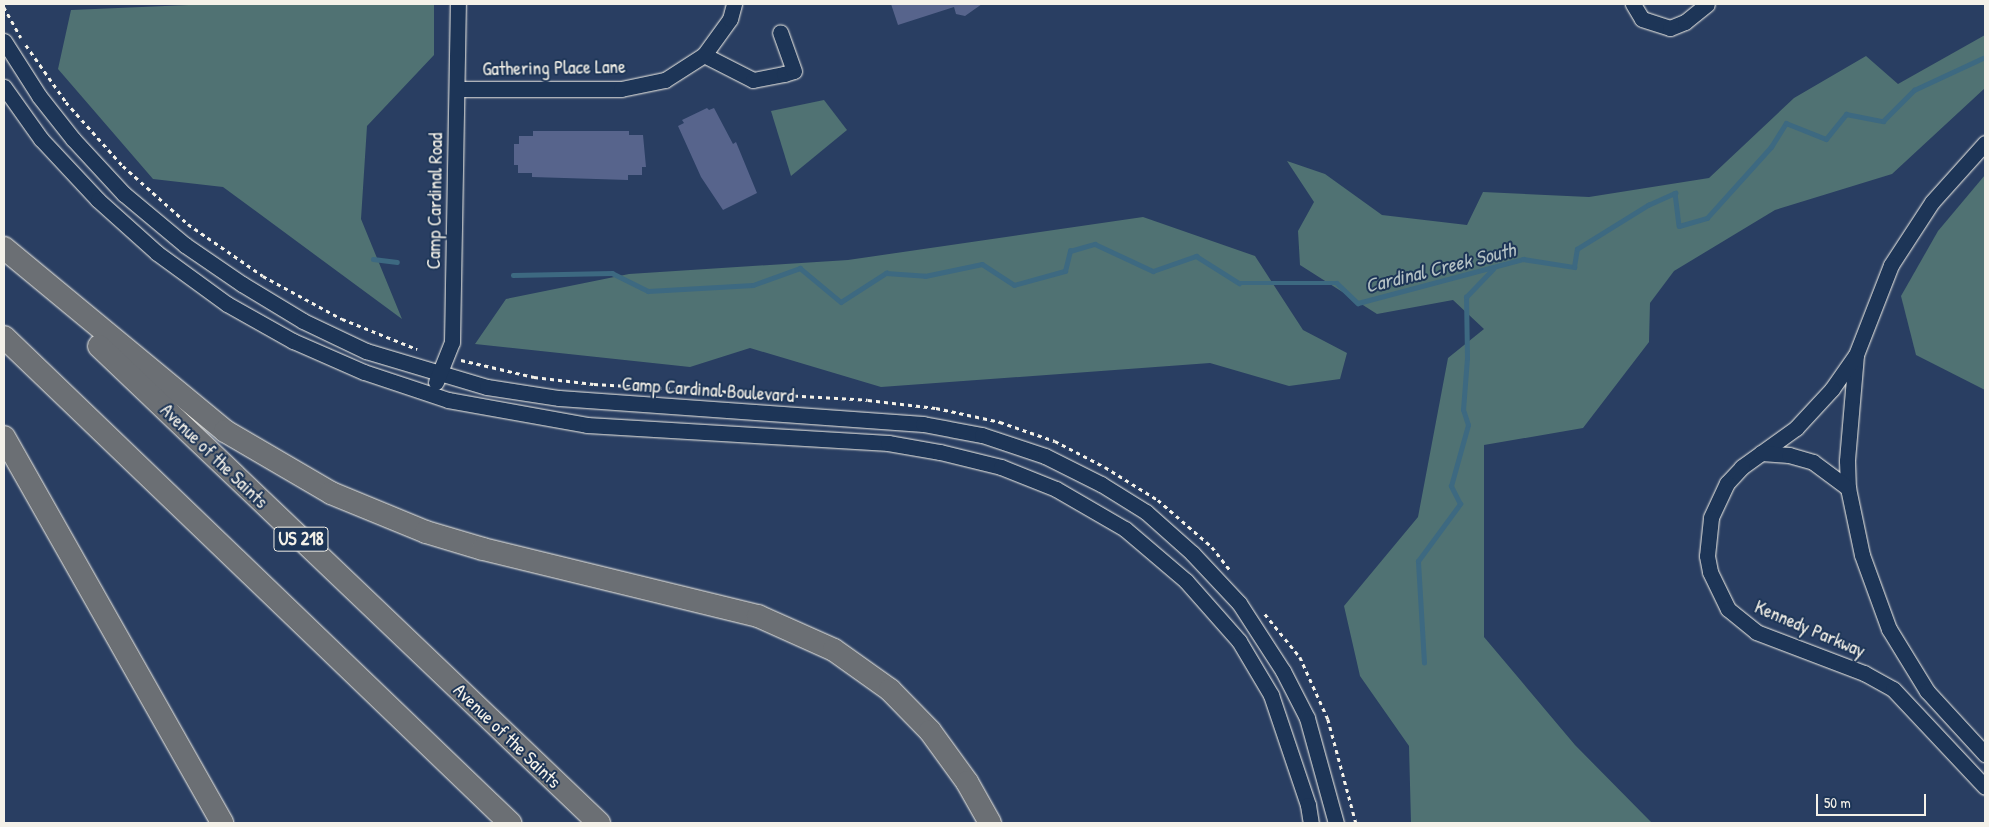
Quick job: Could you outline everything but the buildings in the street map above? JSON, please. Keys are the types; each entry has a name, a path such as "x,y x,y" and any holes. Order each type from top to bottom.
{"highway":[{"path":"4,248 225,431 331,493 426,532 473,546 758,616 834,650 890,690 930,731 967,782 990,823"},
{"name":"Avenue of the Saints","path":"4,255 599,823"},
{"path":"4,338 510,823"},
{"path":"4,437 222,823"}],"street":[{"name":"Camp Cardinal Road","path":"431,395 452,342 458,4"},
{"name":"Gathering Place Lane","path":"457,90 621,90 665,80 704,55 730,19 734,4"},
{"path":"1634,4 1642,19 1670,28 1685,22 1707,4"},
{"path":"704,55 753,80 794,71 780,32"},
{"name":"Camp Cardinal Boulevard","path":"4,41 39,96 73,139 124,194 185,245 303,321 366,351 487,387 612,404 923,424 982,435 1045,456 1146,512 1192,553 1239,603 1283,671 1307,718 1336,823"},
{"path":"4,87 41,138 98,200 157,252 227,304 293,341 355,368 431,395 518,415 587,425 888,444 1001,467 1056,489 1124,529 1186,581 1239,642 1271,695 1308,804 1311,823"},
{"name":"Kennedy Parkway","path":"1985,142 1932,202 1905,239 1891,265 1856,355 1848,426 1848,488 1862,555 1881,612 1908,662 1934,698 1985,754"},
{"name":"Kennedy Parkway","path":"1856,355 1814,409 1796,428 1727,483 1711,518 1707,556 1716,591 1728,609 1756,632 1864,673 1893,689 1919,713 1985,787"},
{"path":"1761,454 1788,455 1812,462 1848,488"},
{"path":"1919,713 1934,698"}],"green space":[{"path":"212,4 434,4 434,55 367,126 361,219 402,319 223,187 153,179 58,69 71,10"},
{"path":"1985,35 1985,88 1892,174 1775,210 1674,271 1650,303 1649,342 1583,428 1484,445 1484,637 1575,745 1652,823 1411,823 1409,746 1360,676 1344,606 1418,517 1448,358 1484,329 1453,300 1377,314 1300,265 1298,231 1314,202 1287,161 1325,174 1382,215 1467,225 1483,192 1589,197 1709,178 1794,98 1866,56 1898,84"},
{"path":"824,100 847,130 791,176 771,111"},
{"path":"1985,175 1985,390 1916,355 1901,296 1938,231"},
{"path":"1143,217 1255,256 1303,330 1347,353 1340,379 1289,386 1210,363 881,387 750,348 690,367 475,344 506,299 629,274 848,260"}],"waterway":[{"name":"Cardinal Creek South","path":"513,275 612,273 648,291 753,285 800,268 841,302 886,273 925,276 982,264 1014,285 1065,271 1070,251 1095,244 1153,271 1196,256 1239,283 1337,283 1358,303 1523,259 1574,267 1577,249 1648,205 1675,193 1679,226 1707,218 1771,147 1786,123 1826,139 1846,114 1883,121 1914,90 1983,58"},
{"name":"Cardinal Creek South","path":"373,259 397,262"},
{"path":"1424,663 1418,561 1460,504 1451,486 1468,425 1463,410 1467,358 1466,297 1493,269"}]}
